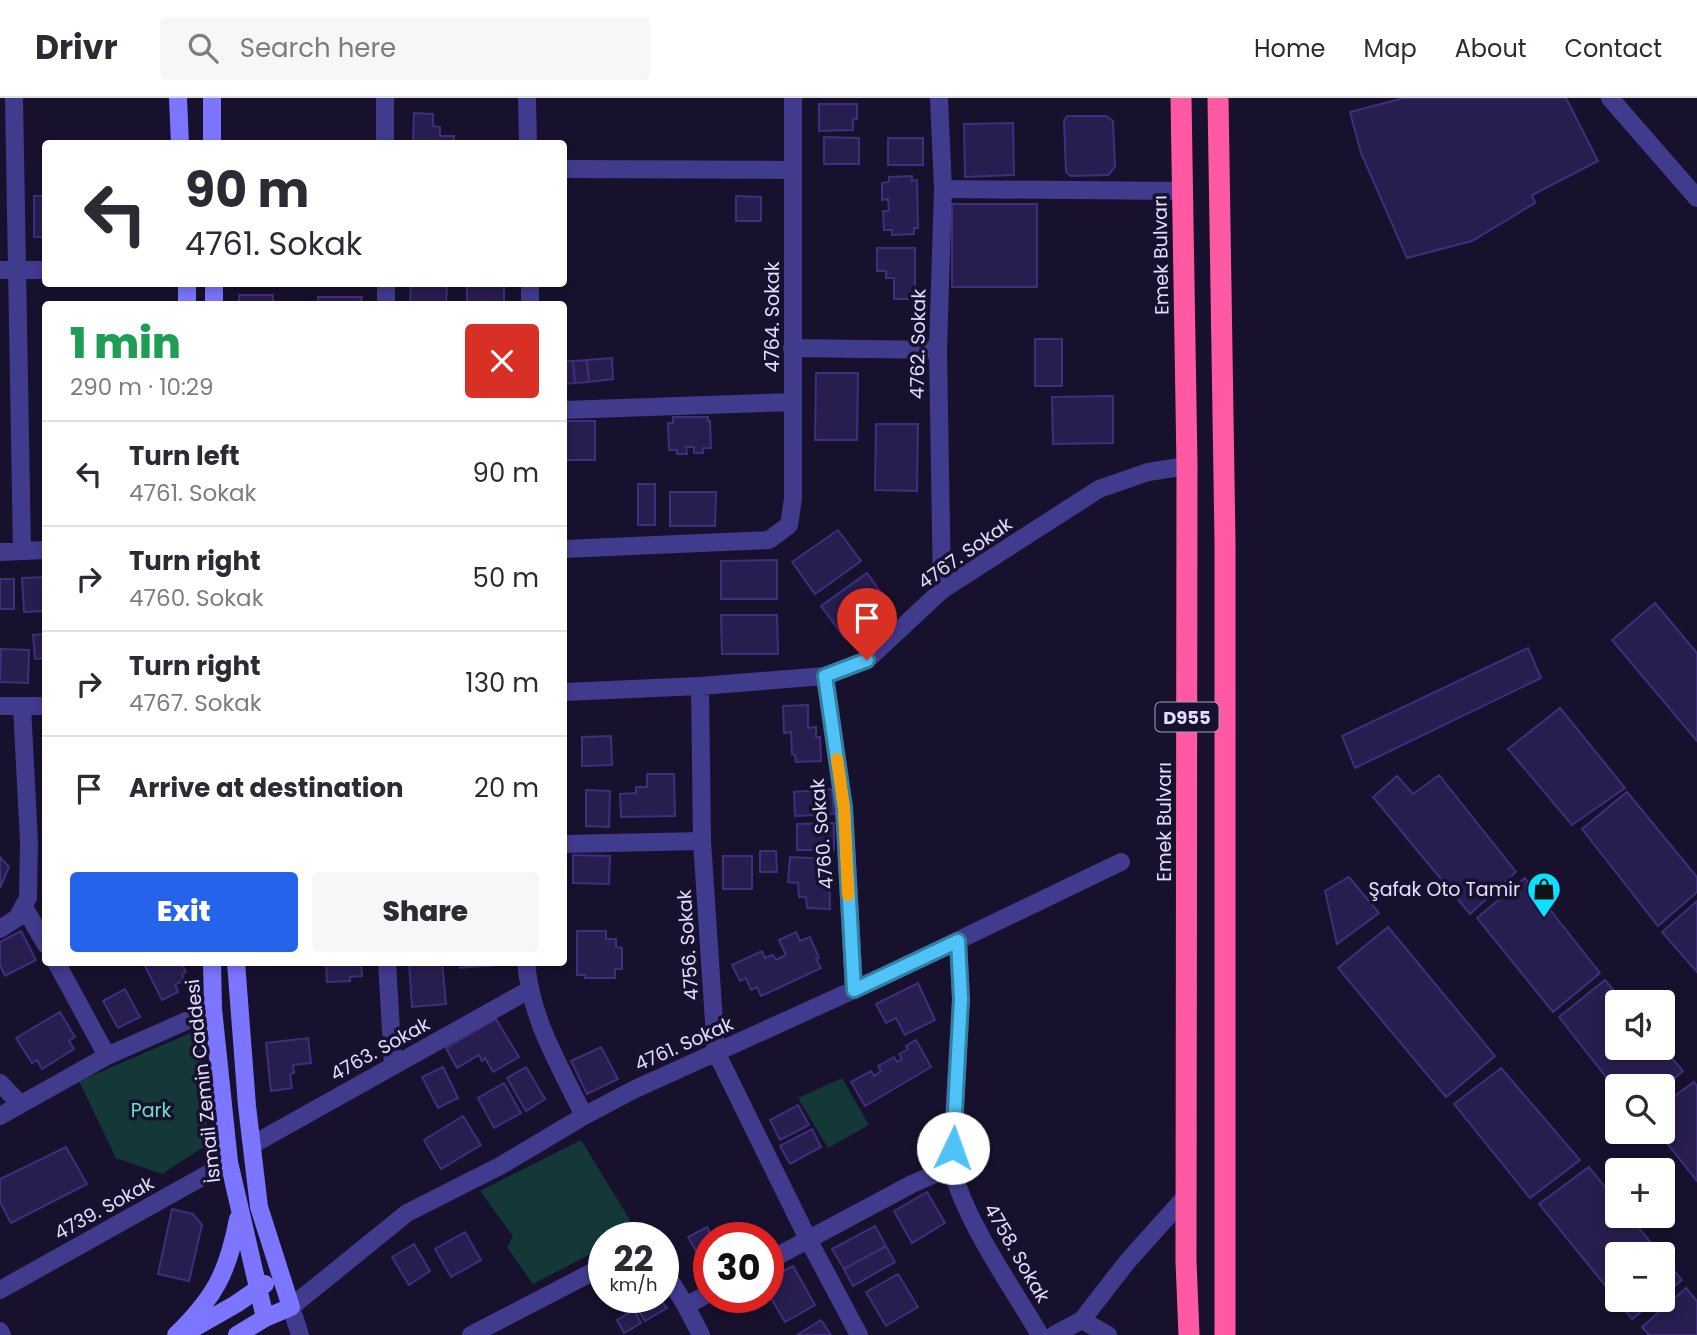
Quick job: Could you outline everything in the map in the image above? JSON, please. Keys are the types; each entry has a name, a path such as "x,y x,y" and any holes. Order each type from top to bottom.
{"highway":[{"name":"Emek Bulvarı","path":"1181,98 1187,466 1186,1261 1189,1335"},
{"name":"D955","path":"1218,98 1225,542 1225,1335"}],"main road":[{"path":"178,98 180,140"},
{"path":"212,98 212,140"},
{"name":"İsmail Zemin Caddesi","path":"212,966 213,1009 229,1162 265,1318"},
{"path":"236,966 259,1207 291,1307 265,1318 237,1335"},
{"path":"178,1335 208,1301 220,1279 232,1250 239,1208"},
{"path":"178,1335 280,1277"}],"street":[{"path":"14,98 8,270 22,551"},
{"path":"384,98 385,140"},
{"path":"527,98 528,140"},
{"name":"4764. Sokak","path":"567,549 769,540 789,525 793,499 793,98"},
{"name":"4762. Sokak","path":"939,98 943,189 937,350 942,590"},
{"path":"1610,98 1697,198"},
{"path":"567,169 793,170"},
{"path":"943,189 1182,191"},
{"path":"8,270 42,270"},
{"path":"792,348 937,350"},
{"path":"567,410 793,402"},
{"name":"4767. Sokak","path":"567,692 700,686 825,676 867,660 942,590 1099,489 1148,472 1187,466"},
{"path":"0,552 42,550"},
{"name":"4760. Sokak","path":"825,676 844,808 854,990"},
{"name":"4756. Sokak","path":"700,686 702,841 716,1052 808,1239 859,1335"},
{"path":"0,706 42,706"},
{"path":"0,929 17,918 28,898 29,842 22,706"},
{"path":"567,844 702,841"},
{"name":"4761. Sokak","path":"291,1307 407,1213 499,1166 584,1116 633,1090 854,990 1121,862"},
{"path":"24,908 42,938"},
{"name":"4758. Sokak","path":"958,941 961,999 951,1167 971,1217 1040,1335"},
{"path":"57,966 107,1056"},
{"path":"387,966 393,1065"},
{"path":"526,966 537,1020 584,1116"},
{"name":"4763. Sokak","path":"252,1145 529,990"},
{"path":"0,1116 107,1056 213,1009"},
{"path":"0,1083 20,1104"},
{"name":"4739. Sokak","path":"0,1290 229,1162"},
{"path":"784,1252 912,1184 951,1167"},
{"path":"1054,1335 1082,1320 1127,1262 1187,1195"},
{"path":"471,1335 588,1274"},
{"path":"679,1295 701,1335"},
{"path":"686,1306 693,1302"},
{"path":"291,1307 300,1335"},
{"path":"1082,1320 1108,1335"}],"green space":[{"name":"Park","path":"200,1029 208,1144 162,1174 116,1158 79,1081"},
{"path":"842,1078 869,1125 828,1148 798,1098"},
{"path":"581,1140 631,1222 588,1222 588,1255 533,1284 507,1247 513,1236 480,1191"}],"building":[{"path":"1404,98 1566,98 1598,161 1532,195 1535,203 1472,241 1407,258 1361,153 1350,112"},
{"path":"819,104 857,104 857,119 853,119 853,130 819,131"},
{"path":"414,113 433,114 433,126 440,127 440,136 454,136 454,140 413,140"},
{"path":"1067,116 1106,116 1113,121 1115,167 1108,175 1071,176 1066,172 1064,121"},
{"path":"1013,123 1014,175 965,177 964,124"},
{"path":"824,137 859,138 859,164 824,164"},
{"path":"888,138 923,138 923,165 888,165"},
{"path":"912,176 912,181 917,180 918,228 914,228 914,234 892,235 892,230 884,230 883,211 889,211 888,199 882,200 882,183 889,182 889,177"},
{"path":"34,196 42,196 42,237 34,237"},
{"path":"736,196 761,197 761,221 736,221"},
{"path":"952,204 1037,204 1037,287 952,287"},
{"path":"877,248 915,248 915,299 894,299 894,278 886,278 886,271 877,271"},
{"path":"411,287 447,287 446,301 410,301"},
{"path":"467,287 504,287 504,301 467,301"},
{"path":"239,295 273,295 273,301 239,301"},
{"path":"318,297 362,297 361,301 318,301"},
{"path":"1035,339 1062,339 1062,386 1035,386"},
{"path":"612,358 613,379 589,382 587,360"},
{"path":"587,360 589,382 575,383 573,361"},
{"path":"567,361 573,361 575,383 567,384"},
{"path":"816,373 858,373 857,440 815,440"},
{"path":"1113,396 1113,443 1053,444 1052,397"},
{"path":"673,417 708,417 711,448 703,448 703,453 694,453 694,447 686,447 687,454 677,454 677,450 669,450 668,423 673,423"},
{"path":"567,421 595,421 595,460 567,460"},
{"path":"876,424 918,424 917,491 875,490"},
{"path":"638,484 655,484 655,525 638,525"},
{"path":"670,492 716,492 715,526 670,526"},
{"path":"838,530 861,561 815,594 792,562"},
{"path":"777,560 777,599 721,599 721,561"},
{"path":"867,573 889,604 844,637 821,606"},
{"path":"42,577 42,611 24,612 22,578"},
{"path":"0,579 14,579 14,609 0,609"},
{"path":"1655,603 1697,653 1697,741 1612,640"},
{"path":"721,615 777,615 778,654 722,654"},
{"path":"42,634 42,658 35,659 33,635"},
{"path":"1528,648 1541,678 1355,768 1342,736"},
{"path":"1,649 29,650 28,683 0,682"},
{"path":"808,705 808,728 816,727 816,737 820,737 821,761 796,762 795,755 792,754 791,732 784,733 783,706"},
{"path":"1560,708 1625,788 1572,825 1508,749"},
{"path":"611,736 612,765 582,766 582,737"},
{"path":"647,774 674,774 675,816 621,817 620,794 636,793 636,787 647,787"},
{"path":"1439,775 1516,872 1470,914 1373,797 1397,776 1413,794"},
{"path":"832,789 834,814 795,816 794,792"},
{"path":"586,790 610,791 609,827 586,826"},
{"path":"1627,792 1697,877 1697,892 1658,926 1582,829"},
{"path":"834,823 834,850 797,850 797,824"},
{"path":"760,851 776,851 777,872 760,872"},
{"path":"573,855 610,856 609,884 573,883"},
{"path":"723,856 752,856 752,889 723,889"},
{"path":"0,857 9,867 0,888"},
{"path":"790,857 829,859 830,909 807,908 806,897 799,897 798,883 788,882"},
{"path":"1349,877 1379,913 1337,944 1325,891"},
{"path":"1525,878 1600,973 1553,1012 1477,918"},
{"path":"1697,901 1697,972 1662,932"},
{"path":"1388,927 1495,1056 1446,1097 1338,968"},
{"path":"21,931 36,960 5,976 0,965 0,942"},
{"path":"577,931 606,931 606,939 616,939 616,947 622,948 622,969 615,969 615,978 585,978 585,975 577,975"},
{"path":"796,932 800,941 810,937 821,968 761,996 757,987 751,990 746,978 740,981 732,965 762,951 765,958 773,955 776,960 786,955 779,940"},
{"path":"145,966 183,966 186,972 182,975 184,980 175,985 178,992 162,1000"},
{"path":"326,966 361,966 362,976 350,977 350,981 327,982"},
{"path":"409,966 442,966 446,1004 412,1007"},
{"path":"1605,980 1614,990 1605,990 1605,1060 1673,1060 1683,1071 1675,1078 1675,1074 1605,1076 1559,1017"},
{"path":"918,983 935,1020 905,1035 896,1018 886,1023 876,1004"},
{"path":"125,989 140,1017 118,1028 103,1001"},
{"path":"60,1012 75,1037 69,1041 74,1049 42,1069 37,1060 32,1063 16,1038"},
{"path":"496,1019 519,1057 493,1072 485,1058 482,1061 479,1055 457,1068 446,1048"},
{"path":"308,1038 311,1063 293,1065 294,1073 290,1074 292,1088 271,1091 266,1043"},
{"path":"916,1040 931,1067 865,1106 851,1082 871,1071 874,1076 881,1071 878,1066 894,1057 897,1062 902,1059 899,1054"},
{"path":"601,1047 618,1079 587,1094 571,1061"},
{"path":"443,1067 458,1098 438,1108 422,1077"},
{"path":"526,1067 545,1099 526,1111 507,1078"},
{"path":"1501,1068 1580,1160 1530,1198 1454,1104"},
{"path":"1694,1082 1697,1086 1697,1181 1668,1144 1675,1144 1675,1096"},
{"path":"504,1083 521,1113 494,1128 478,1098"},
{"path":"798,1105 809,1125 780,1140 770,1120"},
{"path":"463,1116 481,1145 441,1169 424,1140"},
{"path":"812,1129 821,1147 790,1164 780,1146"},
{"path":"66,1147 87,1184 11,1223 0,1202 0,1179"},
{"path":"1589,1167 1605,1187 1605,1228 1639,1228 1650,1242 1605,1242 1605,1285 1539,1204"},
{"path":"927,1192 945,1223 912,1243 894,1211"},
{"path":"172,1209 193,1214 202,1225 189,1281 158,1274"},
{"path":"875,1226 886,1246 844,1269 832,1249"},
{"path":"465,1232 481,1260 451,1277 435,1249"},
{"path":"414,1244 430,1271 409,1285 392,1257"},
{"path":"886,1246 895,1262 853,1286 844,1269"},
{"path":"793,1266 815,1305 785,1322 780,1313 784,1313 784,1271"},
{"path":"1675,1272 1682,1280 1675,1285"},
{"path":"898,1274 918,1307 886,1326 866,1292"},
{"path":"1686,1288 1697,1301 1697,1335 1649,1335 1642,1327 1659,1312 1675,1312 1675,1298"},
{"path":"1626,1312 1641,1312 1632,1319"},
{"path":"629,1313 636,1313 641,1323 624,1333 617,1320"},
{"path":"640,1313 659,1313 645,1321"},
{"path":"821,1320 831,1335 797,1335"}],"slow traffic":[{"path":"837,759 844,808 848,895"}],"place":[{"name":"Şafak Oto Tamir","path":"1544,919"}],"route":[{"path":"867,660 825,676 844,808 854,990 958,941 961,999 953,1148"}]}
